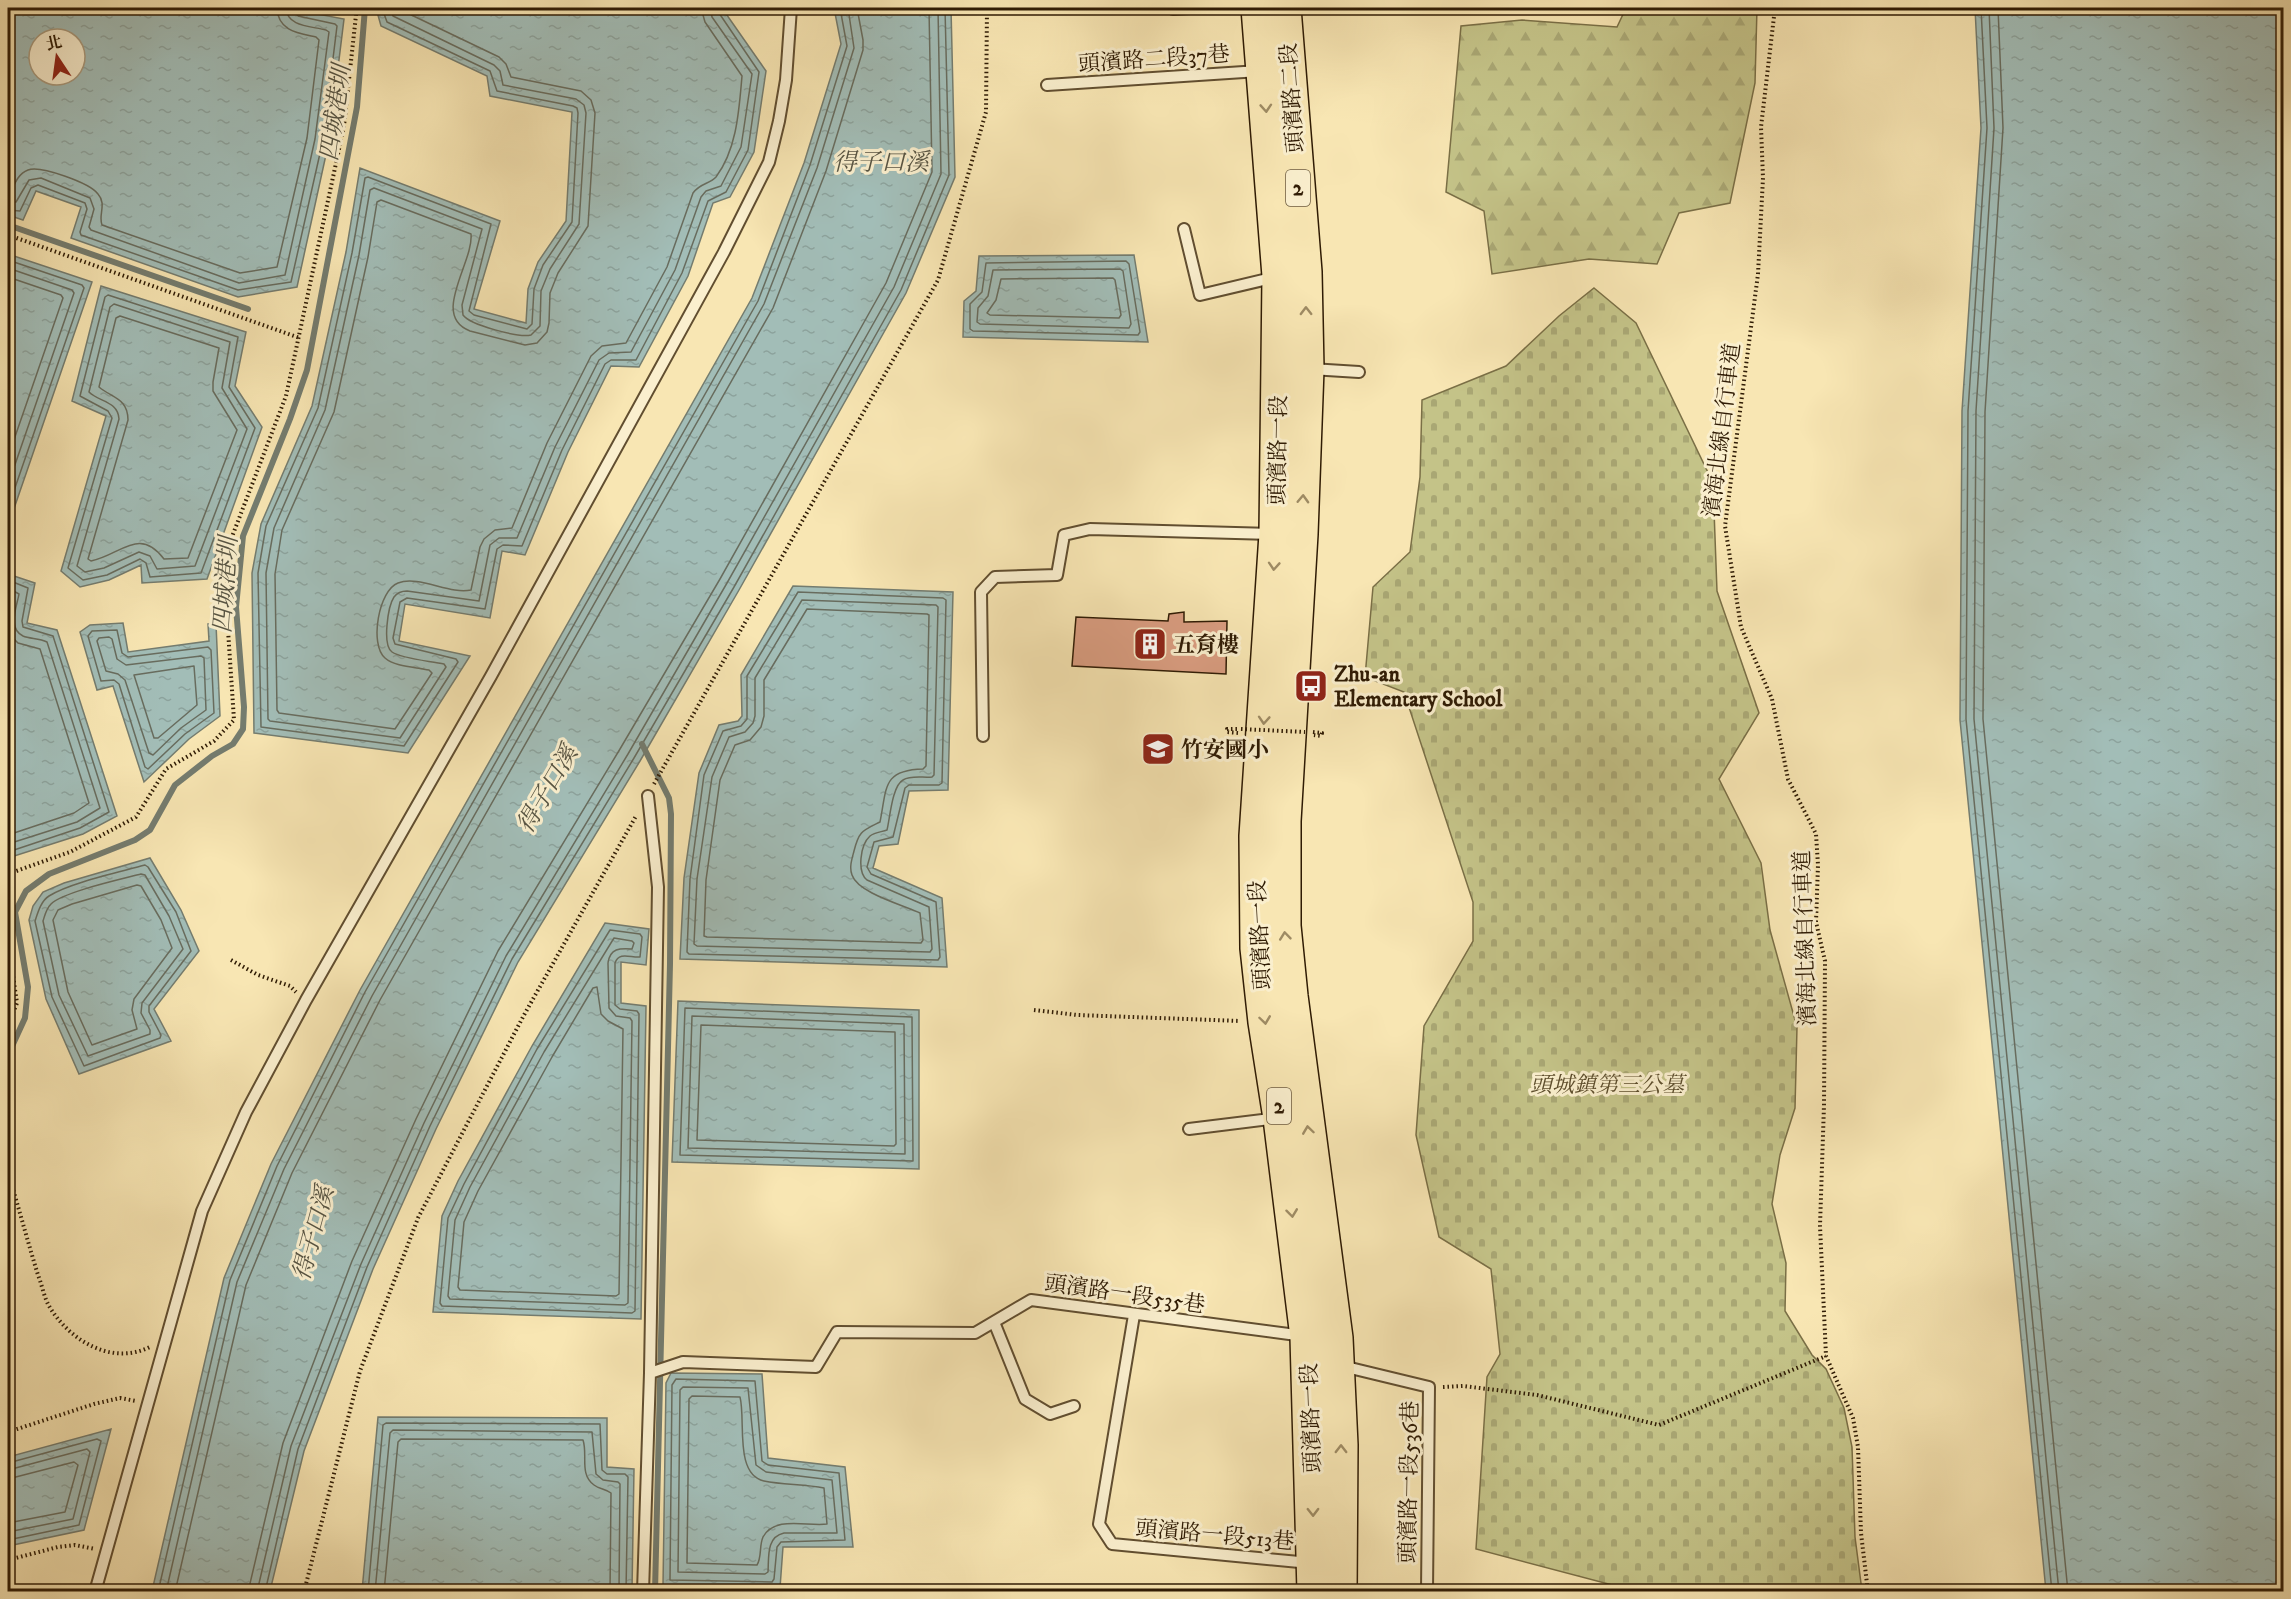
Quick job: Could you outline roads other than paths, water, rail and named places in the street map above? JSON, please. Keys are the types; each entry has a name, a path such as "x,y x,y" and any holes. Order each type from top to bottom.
{"main road":[{"name":"頭濱路二段","path":"1258,8 1276,69 1305,272 1307,369"},
{"name":"頭濱路二段","path":"1279,276 1276,69 1284,8"},
{"name":"頭濱路一段","path":"1279,276 1289,534"},
{"name":"頭濱路一段","path":"1307,369 1289,534 1279,683 1256,836 1257,948 1265,1022 1280,1118 1341,1445 1340,1592"},
{"name":"頭濱路一段","path":"1279,683 1284,821 1284,926 1322,1351 1314,1577"}],"lane":[{"path":"95,1592 202,1211 246,1112 306,1000 491,676 724,252 769,162 780,121 786,81 791,8"},
{"path":"1173,9 1190,8"},
{"name":"頭濱路二段37巷","path":"1047,85 1276,69"},
{"path":"1184,229 1200,295 1279,276"},
{"path":"1307,369 1359,372"},
{"path":"983,736 981,592 995,577 1057,575 1064,535 1090,529 1289,534"},
{"path":"643,1592 650,1373 658,887 648,796"},
{"path":"1189,1129 1280,1118"},
{"name":"頭濱路一段535巷","path":"650,1373 683,1362 816,1367 837,1332 975,1333 1031,1300 1134,1315 1322,1351"},
{"name":"頭濱路一段513巷","path":"1134,1315 1099,1524 1112,1544 1314,1577"},
{"path":"994,1322 1025,1399 1050,1414 1074,1406"},
{"name":"頭濱路一段536巷","path":"1322,1351 1429,1387 1427,1592"}],"water":[{"path":"8,8 286,8 344,19 329,141 297,287 238,297 71,238 81,207 36,191 23,220 8,215"},
{"path":"376,8 722,8 766,71 754,152 730,197 713,203 688,276 639,367 611,366 568,452 525,555 502,551 490,618 405,604 399,641 470,656 408,753 254,733 252,573 261,524 312,406 346,252 360,168 500,221 474,309 526,323 528,289 538,262 566,221 572,112 490,96 487,76 381,26"},
{"name":"得子口溪","path":"834,8 951,8 955,177 906,293 640,761 518,962 436,1129 373,1269 304,1451 270,1591 152,1591 224,1278 271,1164 360,990 752,298 804,163 841,44"},
{"path":"1975,8 2283,8 2283,1591 2046,1591 1960,720 1962,411 1981,128"},
{"path":"8,254 92,282 8,526"},
{"path":"1134,255 1148,342 963,337 964,301 976,291 979,256"},
{"path":"101,286 246,332 235,386 262,427 207,579 142,583 141,565 109,580 80,587 61,571 106,416 72,401"},
{"path":"8,574 35,583 27,623 57,630 117,816 83,834 8,858"},
{"path":"793,586 953,592 948,790 909,791 898,844 879,846 873,868 942,898 947,967 680,959 684,878 699,773 719,725 738,721 742,716 741,675"},
{"path":"123,623 128,652 209,641 208,624 216,624 220,716 189,739 144,782 113,686 97,690 80,632 90,625"},
{"path":"150,858 181,910 199,951 154,1009 171,1041 79,1074 46,999 29,920 33,906 43,892 64,883"},
{"path":"605,923 649,929 646,965 621,962 621,1003 646,1006 641,1319 433,1312 442,1216 458,1181 532,1046"},
{"path":"678,1001 919,1010 919,1169 672,1162"},
{"path":"671,1373 762,1374 768,1458 845,1467 853,1547 783,1547 780,1588 663,1586 666,1383"},
{"path":"378,1417 607,1418 607,1467 634,1469 632,1591 362,1591"},
{"path":"111,1429 84,1530 8,1546 8,1457"}],"waterway":[{"name":"四城港圳","path":"8,1055 25,1018 28,987 15,912 26,891 49,874 135,840 150,830 175,785 212,756 233,744 243,729 244,707 236,607 243,536 307,370 357,107 365,8"},
{"path":"8,225 248,309"},
{"path":"642,744 669,798 671,814 670,964 655,1592"}],"place":[{"name":"五育樓","path":"1150,644"},
{"name":"Zhu-an Elementary School","path":"1311,686"},
{"name":"竹安國小","path":"1158,749"}],"park label":[{"name":"頭城鎮第三公墓","path":"1607,1084"}]}
